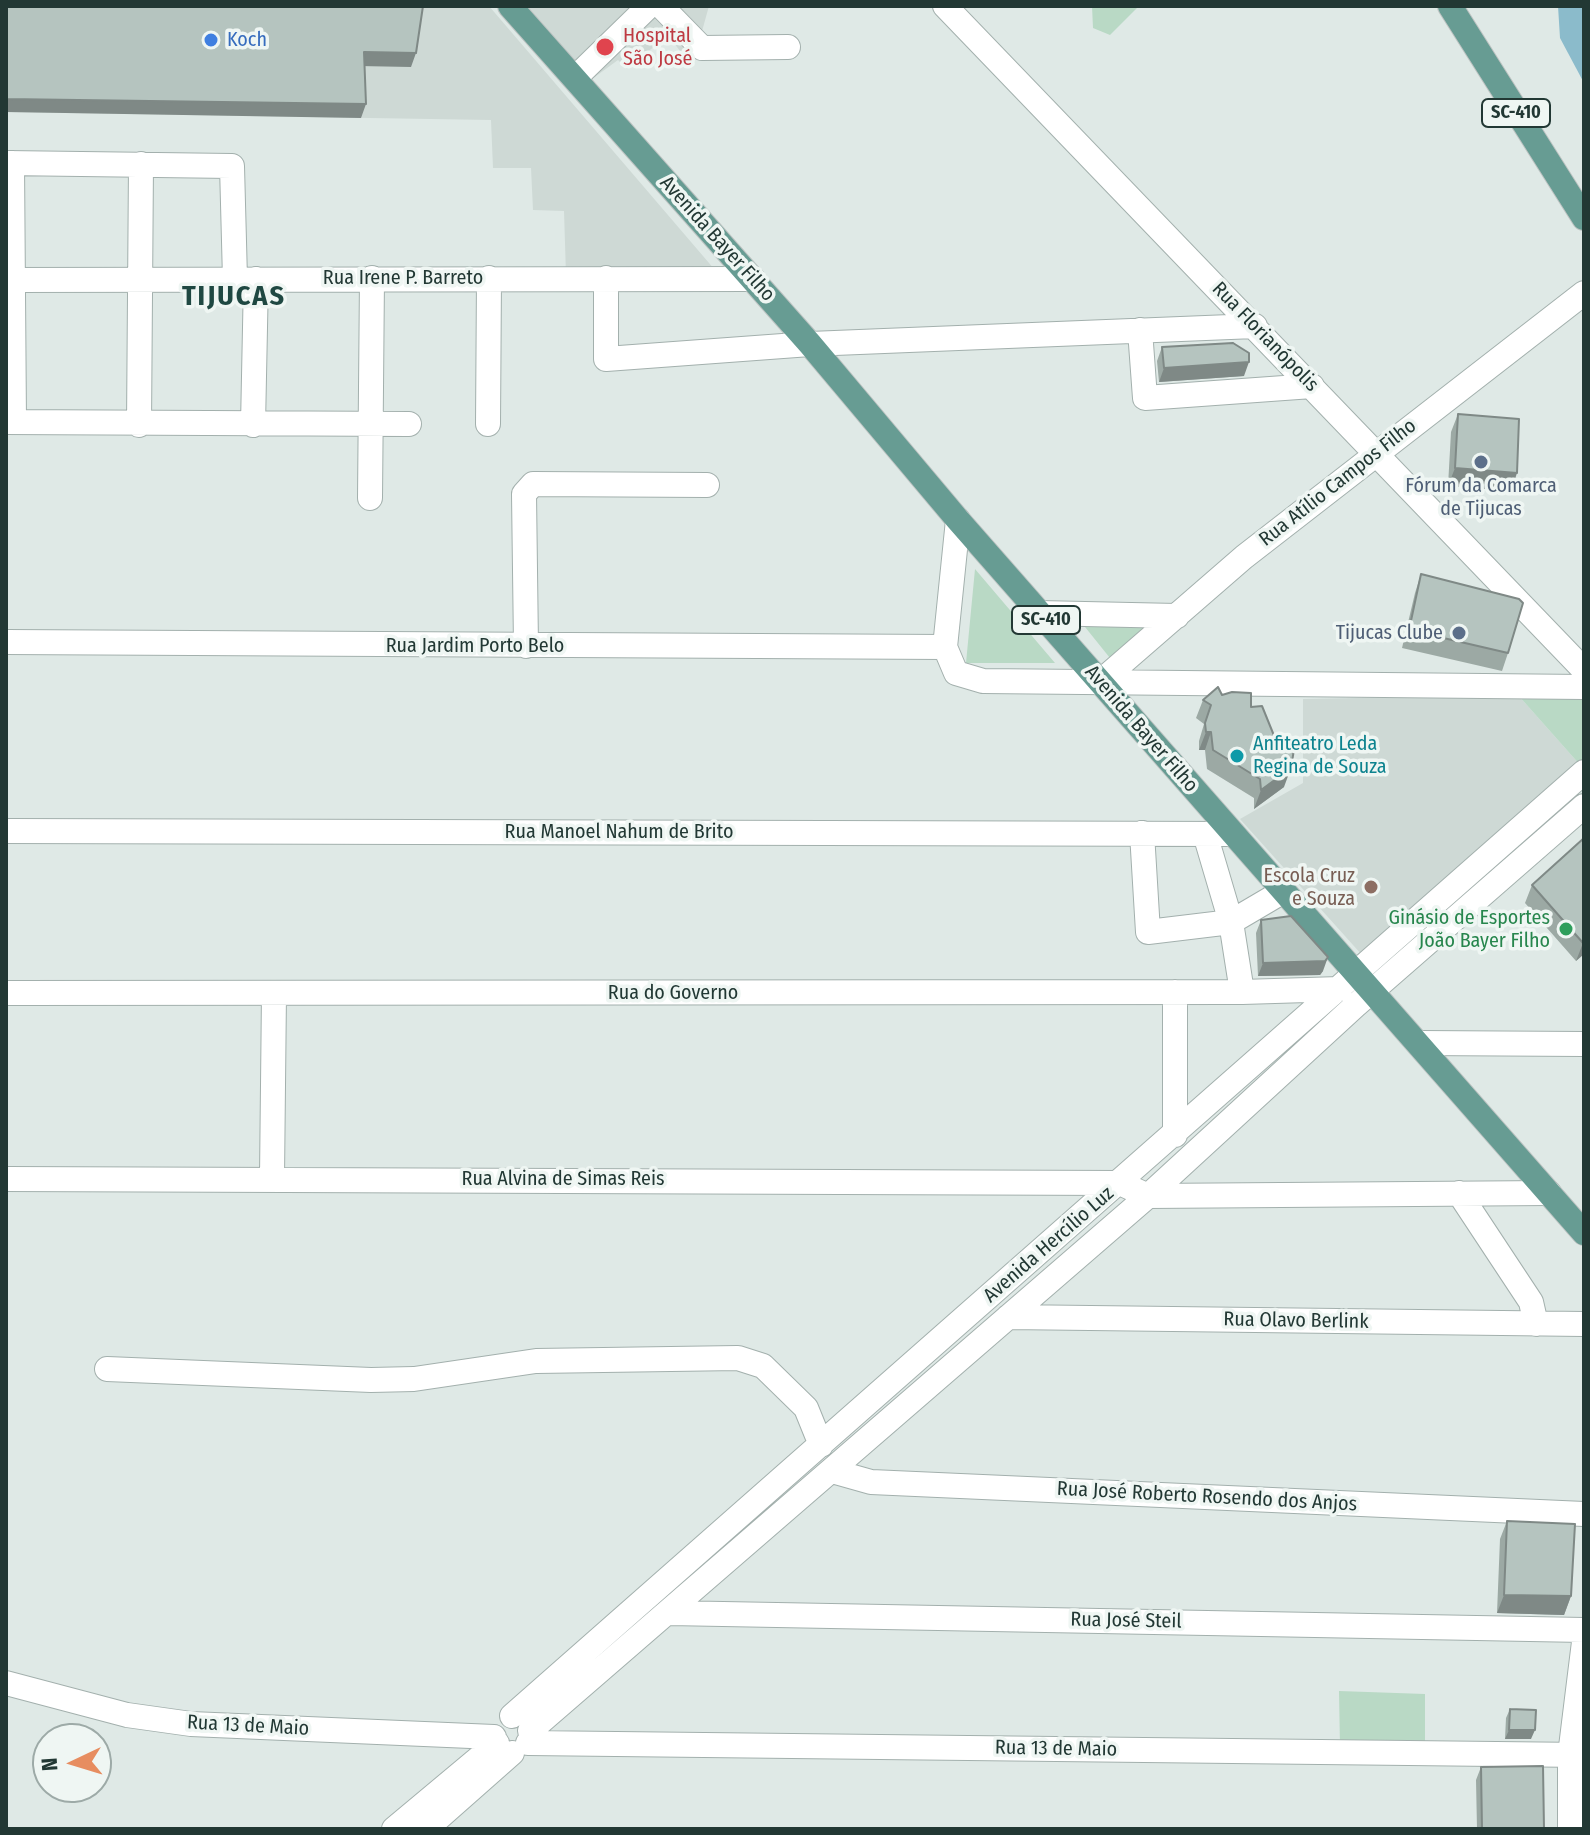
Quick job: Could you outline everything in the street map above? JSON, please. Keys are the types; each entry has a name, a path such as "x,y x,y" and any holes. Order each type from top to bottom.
{"main road":[{"name":"Avenida Bayer Filho","path":"510,6 810,344 958,520 1233,834 1356,985 1420,1043 1584,1233"},
{"name":"SC-410","path":"1450,6 1584,218"}],"street":[{"path":"575,78 649,6"},
{"path":"661,6 702,48 788,47"},
{"name":"Rua Florianópolis","path":"945,6 1377,451 1584,670"},
{"path":"253,425 246,279 232,166 9,163 10,422 139,425 253,425 409,424"},
{"path":"139,425 141,164"},
{"path":"370,498 372,278"},
{"path":"488,424 489,278"},
{"path":"606,278 606,359 810,344 1255,326"},
{"name":"Rua Irene P. Barreto","path":"10,280 753,279"},
{"name":"Rua Atílio Campos Filho","path":"1100,682 1377,451 1502,359 1584,293"},
{"path":"1140,330 1145,398 1312,386"},
{"path":"526,646 524,494 533,484 707,485"},
{"path":"958,520 945,647 956,673 983,681 1584,687"},
{"path":"1039,613 1177,616"},
{"name":"Rua Jardim Porto Belo","path":"6,642 945,647"},
{"name":"Avenida Hercílio Luz","path":"394,1829 669,1613 1148,1196 1356,985 1584,772"},
{"name":"Avenida Hercílio Luz","path":"426,1829 512,1737 821,1445 1293,1032 1584,806"},
{"name":"Rua Manoel Nahum de Brito","path":"6,831 1233,834"},
{"path":"1142,833 1148,932 1231,922 1282,892"},
{"path":"1205,834 1253,992 1293,1032"},
{"name":"Rua do Governo","path":"6,993 1253,992 1356,985"},
{"path":"1175,992 1175,1135"},
{"path":"272,1177 274,993"},
{"path":"1420,1043 1584,1044"},
{"name":"Rua Alvina de Simas Reis","path":"6,1179 272,1177 1120,1183"},
{"path":"1120,1183 1148,1196 1549,1193"},
{"path":"1459,1193 1531,1302 1536,1324"},
{"name":"Rua Olavo Berlink","path":"1008,1317 1584,1324"},
{"path":"107,1369 371,1380 414,1379 561,1359 738,1358 763,1366 806,1408 821,1445"},
{"name":"Rua José Roberto Rosendo dos Anjos","path":"832,1471 871,1482 1584,1514"},
{"name":"Rua José Steil","path":"669,1613 1584,1630"},
{"path":"1570,1829 1584,1642"},
{"name":"Rua 13 de Maio","path":"6,1683 127,1715 191,1724 512,1737 1577,1755"}],"shaded area":[{"path":"6,6 489,6 715,270 566,275 564,211 533,210 531,168 493,168 491,120 6,112"},
{"name":"Hospital São José","path":"521,6 709,6 692,67 668,35 627,69 618,60 588,82"},
{"name":"Escola Cruz e Souza","path":"1518,695 1581,766 1362,955 1240,819 1303,783 1303,699"}],"green space":[{"path":"1092,6 1139,6 1110,35 1093,28"},
{"path":"975,569 1055,663 966,663"},
{"path":"1081,622 1151,626 1114,663"},
{"path":"1584,694 1584,764 1581,766 1518,695"},
{"path":"1339,1691 1425,1694 1425,1748 1340,1747"}],"water":[{"path":"1558,6 1584,6 1584,83 1560,38"}],"building":[{"name":"Koch","path":"6,6 423,6 416,53 364,52 366,104 6,99"},
{"path":"1233,343 1249,353 1249,362 1164,368 1162,347"},
{"path":"1458,414 1519,419 1517,473 1455,468"},
{"name":"Tijucas Clube","path":"1421,574 1519,599 1523,603 1508,653 1409,630"},
{"name":"Anfiteatro Leda Regina de Souza","path":"1218,687 1222,695 1251,693 1251,707 1262,706 1277,743 1295,743 1291,768 1261,790 1260,779 1213,750 1211,732 1206,732 1205,723 1211,705 1203,700"},
{"name":"Ginásio de Esportes João Bayer Filho","path":"1584,838 1584,942 1583,943 1532,885"},
{"path":"1291,916 1328,957 1325,961 1263,963 1261,920"},
{"path":"1507,1521 1575,1524 1571,1596 1504,1595"},
{"path":"1510,1709 1536,1710 1535,1730 1509,1730"},
{"path":"1543,1766 1544,1829 1482,1829 1481,1767"}],"place":[{"name":"Koch","path":"211,40"},
{"name":"Hospital São José","path":"605,47"},
{"name":"Fórum da Comarca de Tijucas","path":"1481,462"},
{"name":"Tijucas Clube","path":"1459,633"},
{"name":"Anfiteatro Leda Regina de Souza","path":"1237,756"},
{"name":"Escola Cruz e Souza","path":"1371,887"},
{"name":"Ginásio de Esportes João Bayer Filho","path":"1566,929"}],"district":[{"name":"TIJUCAS","path":"234,297"}]}
